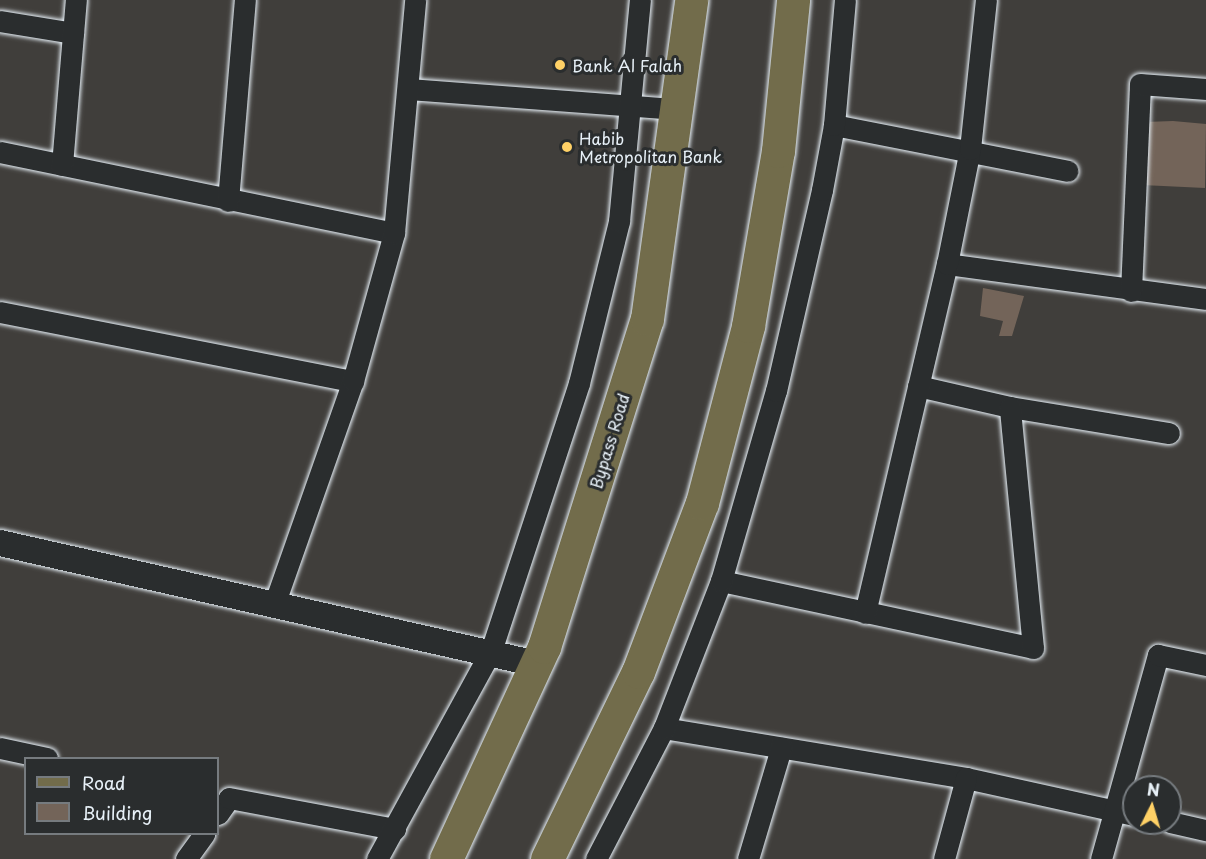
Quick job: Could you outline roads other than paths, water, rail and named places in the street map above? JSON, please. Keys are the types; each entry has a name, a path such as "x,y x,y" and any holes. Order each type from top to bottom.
{"main road":[{"name":"Bypass Road","path":"448,858 537,664 647,319 691,0"},
{"path":"547,859 638,672 702,503 748,326 778,151 793,0"}],"street":[{"path":"62,165 76,0"},
{"path":"228,201 245,0"},
{"path":"275,602 354,381 394,233 409,88 415,0"},
{"path":"377,859 491,651 579,382 606,285 619,221 632,105 640,0"},
{"path":"596,859 664,728 721,581 776,392 834,125 845,0"},
{"path":"865,613 947,264 970,149 986,0"},
{"path":"0,21 73,33"},
{"path":"1131,291 1140,84 1206,89"},
{"path":"409,88 676,109"},
{"path":"834,125 970,149 1068,171"},
{"path":"0,152 228,201 394,233"},
{"path":"947,264 1131,291 1206,298"},
{"path":"0,312 354,381"},
{"path":"918,386 1010,407 1169,433"},
{"path":"721,581 1033,648 1010,407"},
{"path":"0,543 275,602 491,651 537,664"},
{"path":"1132,775 1158,655 1206,665"},
{"path":"664,728 966,778 1122,813"},
{"path":"0,748 38,757"},
{"path":"748,859 781,748"},
{"path":"944,859 966,778"},
{"path":"221,802 395,829"},
{"path":"1101,859 1122,817"},
{"path":"1182,825 1206,830"},
{"path":"186,859 203,835"}],"place":[{"name":"Bank Al Falah","path":"560,65"},
{"name":"Habib Metropolitan Bank","path":"567,147"}]}
